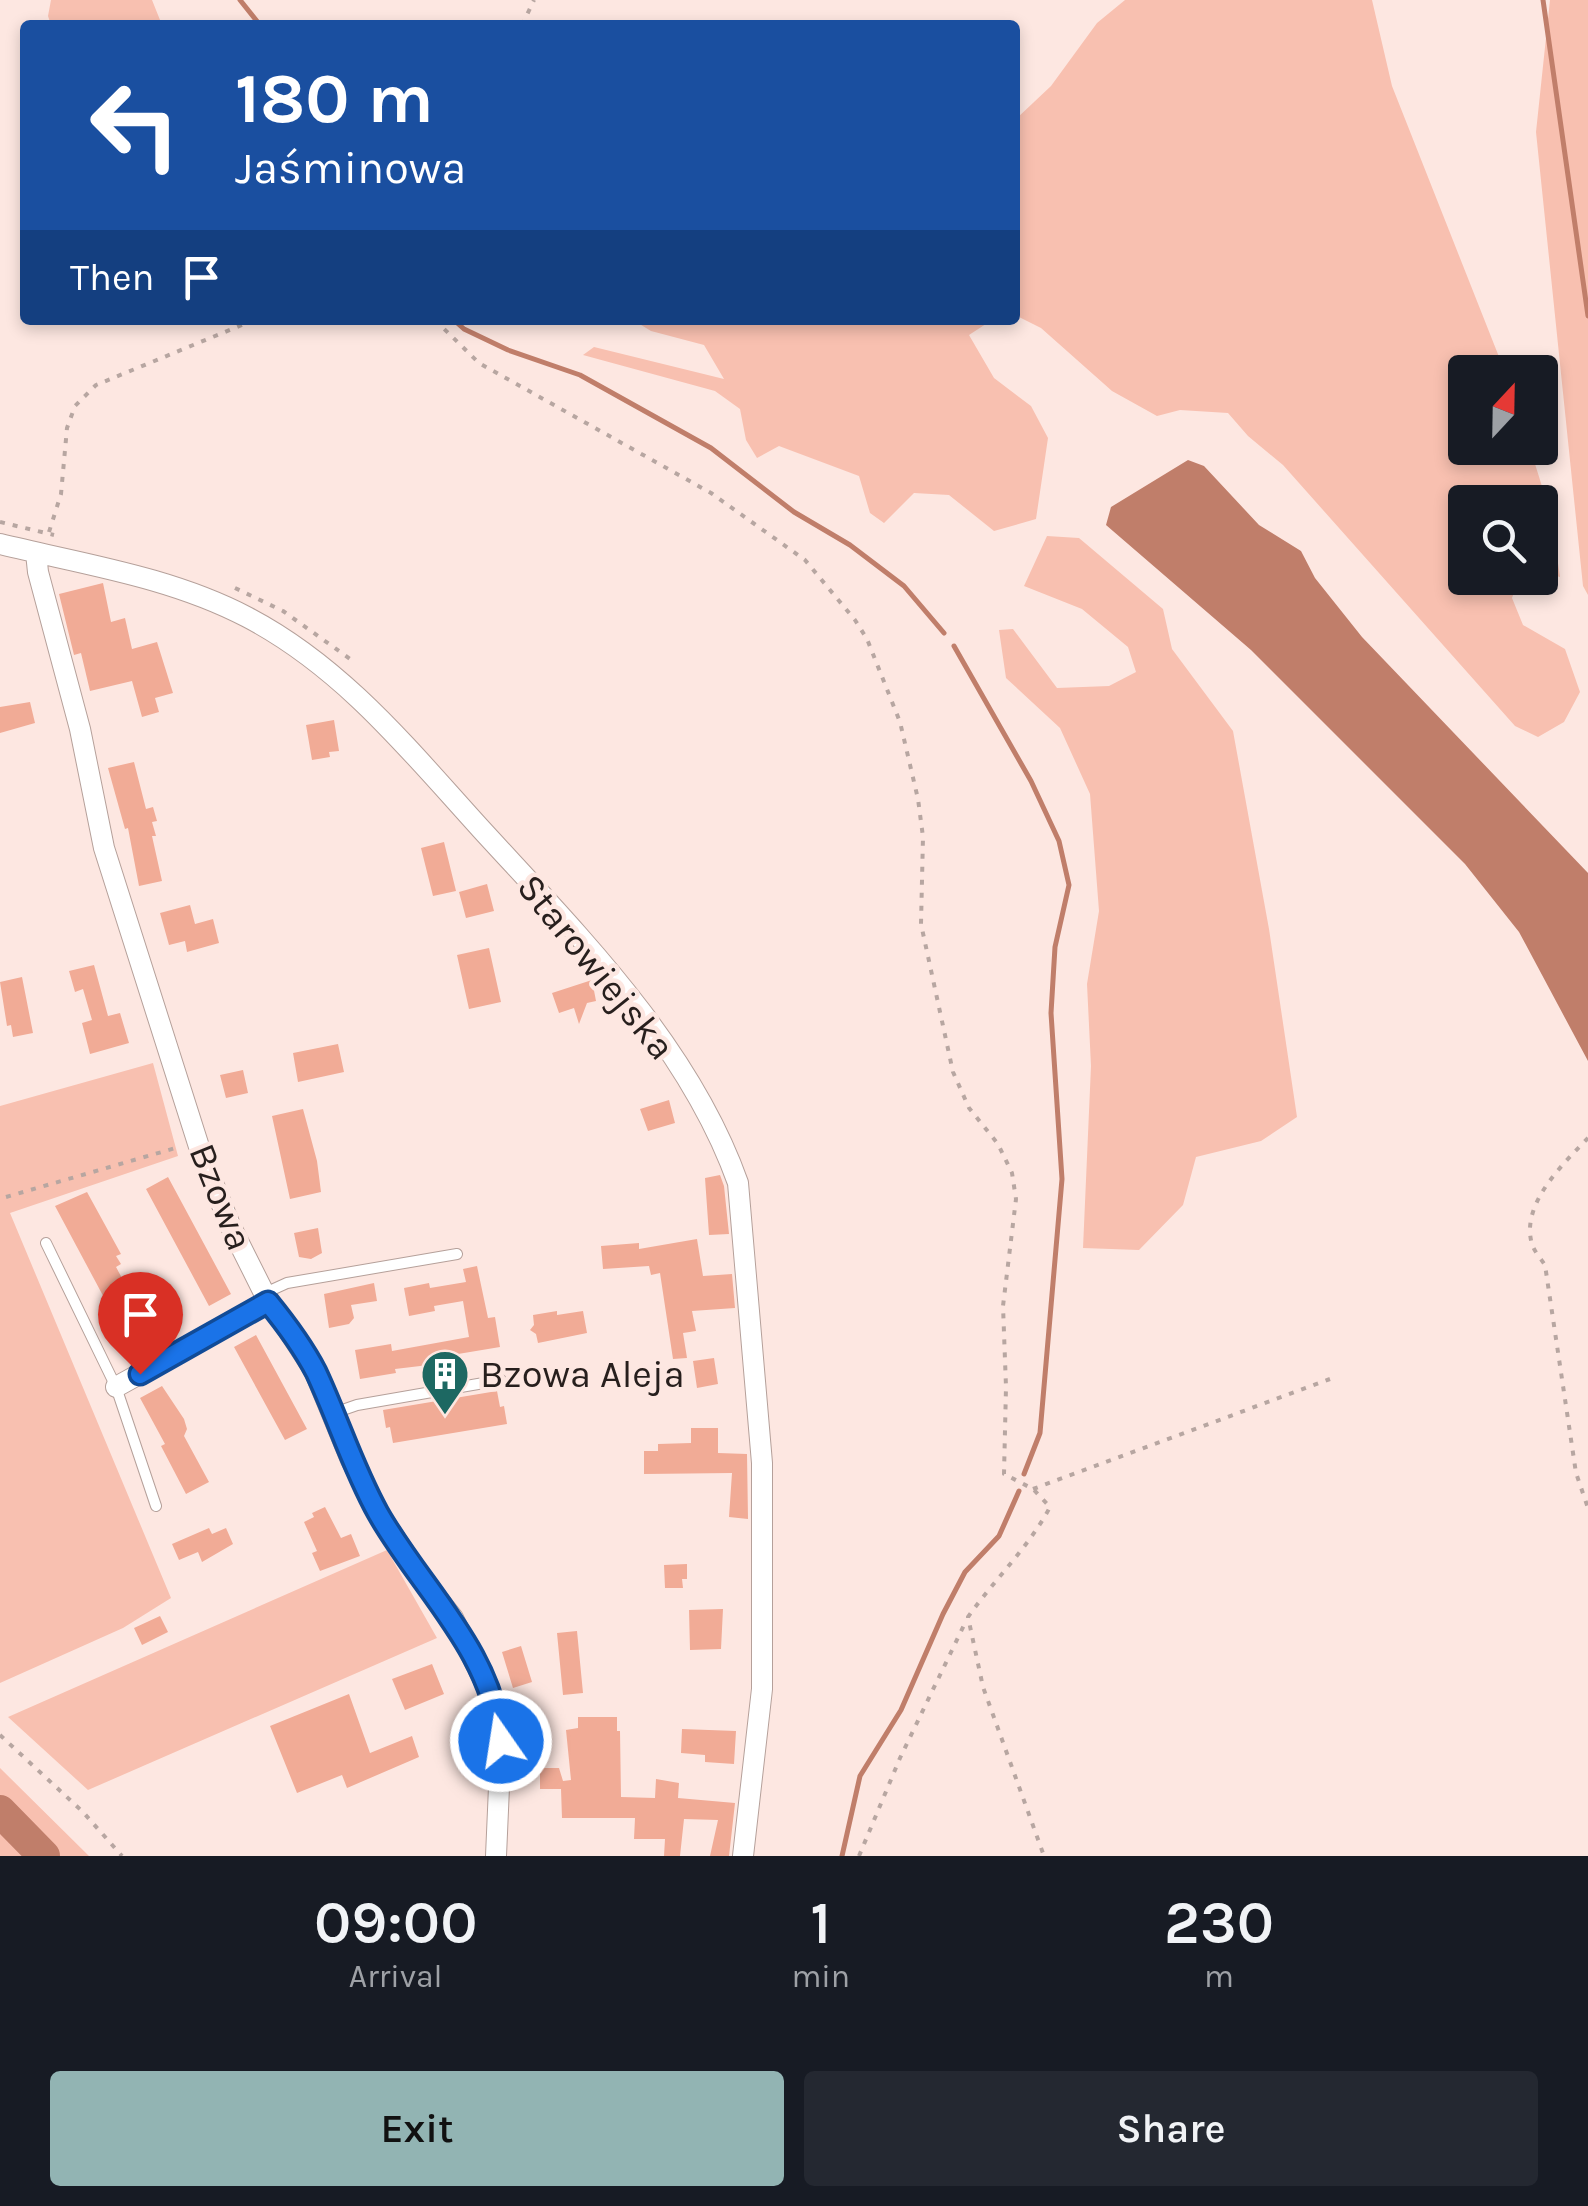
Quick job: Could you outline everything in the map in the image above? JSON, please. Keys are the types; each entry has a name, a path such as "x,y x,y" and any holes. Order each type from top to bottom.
{"street":[{"name":"Starowiejska","path":"0,544 208,599 270,630 334,676 385,723 633,1001 688,1082 730,1160 738,1183 762,1463 762,1689 744,1856"},
{"name":"Bzowa","path":"36,553 80,729 104,848 197,1142 230,1225 266,1298 314,1370 379,1514 453,1618 493,1699 501,1741 496,1856"},
{"path":"116,1387 266,1298"}],"lane":[{"path":"46,1242 116,1387 156,1506"},
{"path":"266,1298 287,1283 457,1254"},
{"path":"334,1414 357,1404 501,1380"}],"path":[{"path":"440,325 479,364 711,493 805,560 856,620 900,722 923,837 920,924 952,1072 969,1108 998,1144 1012,1173 1016,1199 1003,1306 1004,1474 1032,1488 1050,1507 1038,1530 968,1617 900,1758 859,1856"},
{"path":"48,534 66,470 68,428 75,406 96,385 241,326"},
{"path":"1588,1138 1548,1182 1534,1213 1531,1242 1545,1265 1576,1474 1588,1508"},
{"path":"6,1198 197,1142"},
{"path":"1032,1488 1330,1379"},
{"path":"968,1617 983,1687 1044,1856"},
{"path":"0,1734 70,1799 122,1856"}],"shaded area":[{"path":"51,0 152,0 160,20 49,20"},
{"path":"1125,0 1372,0 1392,86 1498,355 1448,355 1448,465 1535,465 1542,485 1448,485 1448,595 1513,595 1523,625 1565,649 1580,692 1564,722 1538,737 1515,726 1283,465 1228,413 1180,410 1157,416 1112,391 1041,328 1020,318 1020,115 1051,86 1097,23"},
{"path":"1550,0 1588,0 1588,595 1583,586 1536,132"},
{"path":"641,325 984,325 969,335 994,378 1031,406 1048,438 1036,519 994,531 949,495 914,493 884,523 870,513 859,476 779,446 757,458 746,440 740,409 715,391 583,355 594,347 724,379 704,345"},
{"path":"1188,460 1204,466 1259,525 1301,551 1315,578 1362,637 1588,873 1588,1061 1519,932 1465,864 1251,650 1106,525 1111,507"},
{"path":"1047,536 1079,538 1163,609 1172,649 1233,731 1269,929 1297,1117 1261,1141 1196,1157 1183,1205 1139,1250 1083,1248 1091,1066 1087,984 1099,911 1090,794 1060,728 1006,678 999,630 1013,629 1057,688 1109,686 1136,672 1128,647 1082,609 1024,586"},
{"path":"153,1063 178,1156 10,1213 171,1598 123,1628 0,1683 0,1106"},
{"path":"387,1550 437,1638 88,1790 8,1717"},
{"path":"0,1768 89,1856 0,1856"}],"building":[{"path":"103,583 111,622 125,618 132,649 157,642 173,693 155,698 159,712 142,717 132,681 90,691 81,653 74,655 59,594"},
{"path":"30,702 35,723 0,733 0,707"},
{"path":"334,720 339,751 312,760 306,725"},
{"path":"134,762 146,809 153,807 157,821 152,822 156,836 152,836 162,881 139,886 128,828 125,829 108,768"},
{"path":"444,842 456,891 433,896 421,848"},
{"path":"487,884 494,911 466,918 459,892"},
{"path":"190,905 195,924 213,919 219,943 187,952 185,941 169,945 160,913"},
{"path":"489,948 501,1002 469,1009 457,955"},
{"path":"94,965 108,1016 120,1013 129,1043 90,1054 82,1023 92,1020 83,989 75,992 69,971"},
{"path":"22,977 33,1033 13,1037 11,1025 7,1026 0,982"},
{"path":"592,980 596,1001 587,1003 579,1024 574,1008 559,1013 552,993"},
{"path":"338,1044 344,1072 298,1082 293,1053"},
{"path":"243,1070 248,1093 226,1098 220,1075"},
{"path":"669,1100 675,1123 648,1131 640,1109"},
{"path":"303,1109 321,1192 290,1199 272,1116"},
{"path":"720,1175 729,1234 709,1235 705,1178"},
{"path":"168,1177 231,1294 209,1306 146,1189"},
{"path":"87,1192 121,1254 116,1256 121,1264 116,1267 153,1336 131,1348 55,1206"},
{"path":"318,1228 322,1253 311,1259 299,1257 294,1233"},
{"path":"697,1239 703,1276 732,1274 735,1308 692,1311 696,1331 683,1333 687,1358 673,1359 660,1273 651,1275 649,1266 603,1269 601,1246 639,1243 639,1249"},
{"path":"477,1266 488,1318 495,1317 500,1347 452,1355 454,1362 395,1369 396,1373 360,1379 355,1350 391,1344 392,1351 469,1337 463,1301 409,1316 404,1288 466,1282 463,1269"},
{"path":"374,1283 377,1301 351,1305 354,1318 349,1324 329,1328 324,1294"},
{"path":"557,1311 557,1315 583,1311 587,1333 538,1343 536,1334 530,1330 533,1315"},
{"path":"256,1335 307,1429 285,1440 234,1347"},
{"path":"714,1358 718,1384 697,1388 693,1361"},
{"path":"162,1386 184,1419 184,1436 209,1482 186,1494 140,1398"},
{"name":"Bzowa Aleja","path":"497,1391 507,1424 393,1443 390,1427 386,1428 383,1410"},
{"path":"691,1428 718,1428 718,1453 747,1454 748,1519 729,1517 732,1473 644,1474 644,1451 658,1451 658,1444 691,1443"},
{"path":"325,1507 341,1538 351,1534 360,1556 320,1571 312,1553 317,1551 304,1522"},
{"path":"209,1528 212,1534 226,1528 233,1544 202,1562 198,1552 179,1560 172,1544"},
{"path":"687,1564 683,1588 665,1588 664,1565"},
{"path":"723,1609 721,1649 690,1650 689,1610"},
{"path":"160,1616 168,1632 142,1645 134,1628"},
{"path":"577,1631 583,1693 563,1695 557,1633"},
{"path":"521,1646 532,1682 513,1688 502,1652"},
{"path":"432,1664 444,1694 405,1710 392,1679"},
{"path":"349,1694 370,1753 412,1736 419,1757 347,1788 342,1775 297,1793 270,1726"},
{"path":"578,1717 617,1717 621,1797 655,1798 656,1779 679,1783 678,1798 735,1803 729,1856 710,1856 718,1820 684,1819 680,1856 664,1856 665,1839 634,1839 635,1818 562,1818 561,1789 540,1789 540,1768 559,1768 563,1781 571,1780 566,1730 578,1728"},
{"path":"682,1729 736,1731 734,1764 705,1762 705,1755 681,1753"}],"waterway":[{"path":"240,0 256,20"},
{"path":"1543,0 1588,316"},
{"path":"460,325 508,350 580,375 711,448 794,512 850,545 904,586 944,633"},
{"path":"954,646 1031,781 1059,841 1069,885 1055,947 1051,1013 1062,1179 1040,1433 1024,1474"},
{"path":"842,1856 860,1776 901,1710 965,1572 999,1536 1019,1491"},
{"path":"0,1811 44,1856"}],"place":[{"name":"Bzowa Aleja","path":"445,1416"}],"route":[{"path":"140,1374 268,1302 294,1334 314,1370 379,1514 453,1618 474,1655 493,1699 501,1741"}]}
